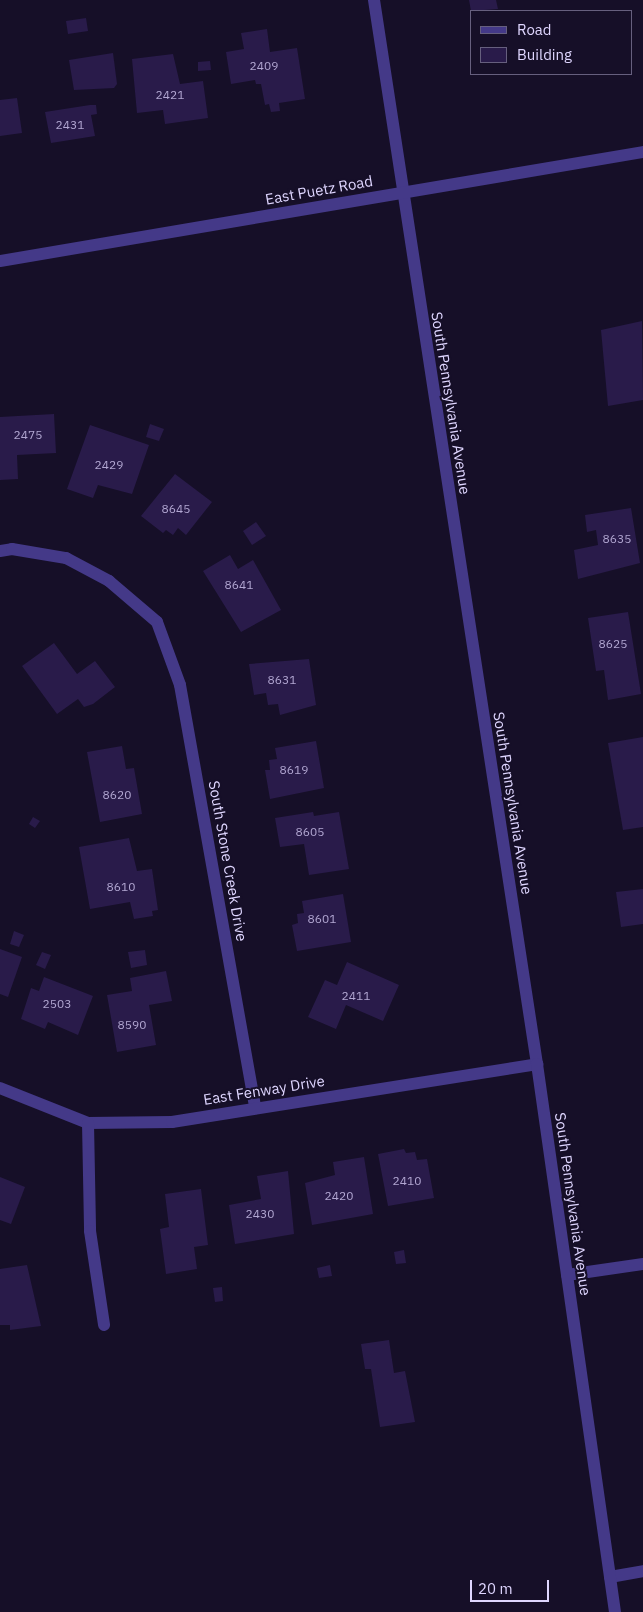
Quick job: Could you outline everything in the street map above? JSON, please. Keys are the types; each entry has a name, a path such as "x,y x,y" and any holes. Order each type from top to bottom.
{"street":[{"name":"South Pennsylvania Avenue","path":"374,0 537,1064 615,1612"},
{"name":"East Puetz Road","path":"0,261 643,152"},
{"name":"South Stone Creek Drive","path":"0,551 12,549 66,558 109,581 157,622 180,685 255,1108"},
{"name":"East Fenway Drive","path":"0,1088 88,1123 172,1122 537,1064"},
{"path":"88,1123 90,1231 104,1325"},
{"path":"567,1275 643,1264"},
{"path":"610,1577 643,1571"}],"building":[{"path":"469,0 496,0 498,9 484,10 471,10"},
{"path":"86,18 88,31 68,34 66,21"},
{"path":"267,29 270,52 297,48 305,99 279,103 280,111 271,112 269,104 265,105 261,84 256,84 255,80 231,84 226,52 244,49 241,33"},
{"path":"113,53 117,84 114,88 74,90 69,60"},
{"path":"173,54 180,84 203,81 208,118 165,124 163,110 137,113 132,59"},
{"path":"210,61 211,70 198,71 198,62"},
{"path":"17,98 22,133 0,136 0,100"},
{"path":"96,105 97,114 91,115 95,136 51,143 45,112"},
{"path":"642,321 643,400 608,406 601,330"},
{"path":"54,414 56,453 17,455 18,479 0,480 0,417"},
{"path":"150,424 164,429 159,441 146,437"},
{"path":"90,425 149,445 132,494 98,485 93,498 67,489"},
{"path":"175,474 212,502 186,535 178,528 173,535 166,530 163,533 141,516"},
{"path":"631,508 640,563 578,579 574,550 598,545 596,530 587,532 585,515"},
{"path":"256,522 266,536 252,545 243,531"},
{"path":"230,555 238,569 253,560 281,610 241,632 203,571"},
{"path":"628,612 641,694 608,700 604,670 596,671 588,618"},
{"path":"54,643 77,674 95,661 115,687 93,704 84,707 78,699 57,714 22,666"},
{"path":"309,659 316,705 280,715 278,704 268,705 266,693 254,695 249,664"},
{"path":"643,737 643,827 623,830 608,743"},
{"path":"316,741 324,788 270,799 265,770 270,770 269,760 277,759 275,748"},
{"path":"122,746 126,769 134,768 142,814 100,822 87,752"},
{"path":"313,812 314,816 339,812 349,869 309,875 304,844 280,847 275,818"},
{"path":"33,817 40,821 35,828 29,824"},
{"path":"129,838 137,871 152,869 158,910 152,911 153,916 134,919 130,902 90,909 79,847"},
{"path":"643,889 643,924 621,927 616,892"},
{"path":"343,894 351,942 297,951 292,925 298,923 297,914 304,913 302,901"},
{"path":"14,931 24,935 19,947 10,944"},
{"path":"0,949 22,957 8,997 0,994"},
{"path":"145,950 147,965 131,968 128,952"},
{"path":"42,952 51,955 45,969 36,965"},
{"path":"347,962 399,985 383,1021 346,1005 336,1029 308,1017 325,980 337,985"},
{"path":"166,971 172,1001 149,1005 156,1045 117,1052 107,995 132,991 130,978"},
{"path":"44,977 93,996 78,1035 48,1022 45,1029 21,1019 31,988 39,991"},
{"path":"404,1149 406,1153 415,1152 417,1160 427,1159 434,1198 388,1206 378,1154"},
{"path":"364,1157 373,1214 312,1225 305,1183 335,1175 333,1162"},
{"path":"288,1171 294,1234 235,1244 229,1205 261,1199 257,1176"},
{"path":"0,1177 25,1187 11,1224 0,1220"},
{"path":"201,1189 208,1245 194,1247 197,1269 166,1274 160,1229 169,1227 165,1194"},
{"path":"404,1250 406,1263 396,1264 394,1252"},
{"path":"27,1265 41,1326 10,1330 10,1325 0,1325 0,1269"},
{"path":"330,1265 332,1276 319,1278 317,1268"},
{"path":"222,1287 223,1301 215,1302 213,1288"},
{"path":"389,1340 394,1373 405,1371 415,1422 380,1427 371,1369 365,1369 361,1344"}]}
